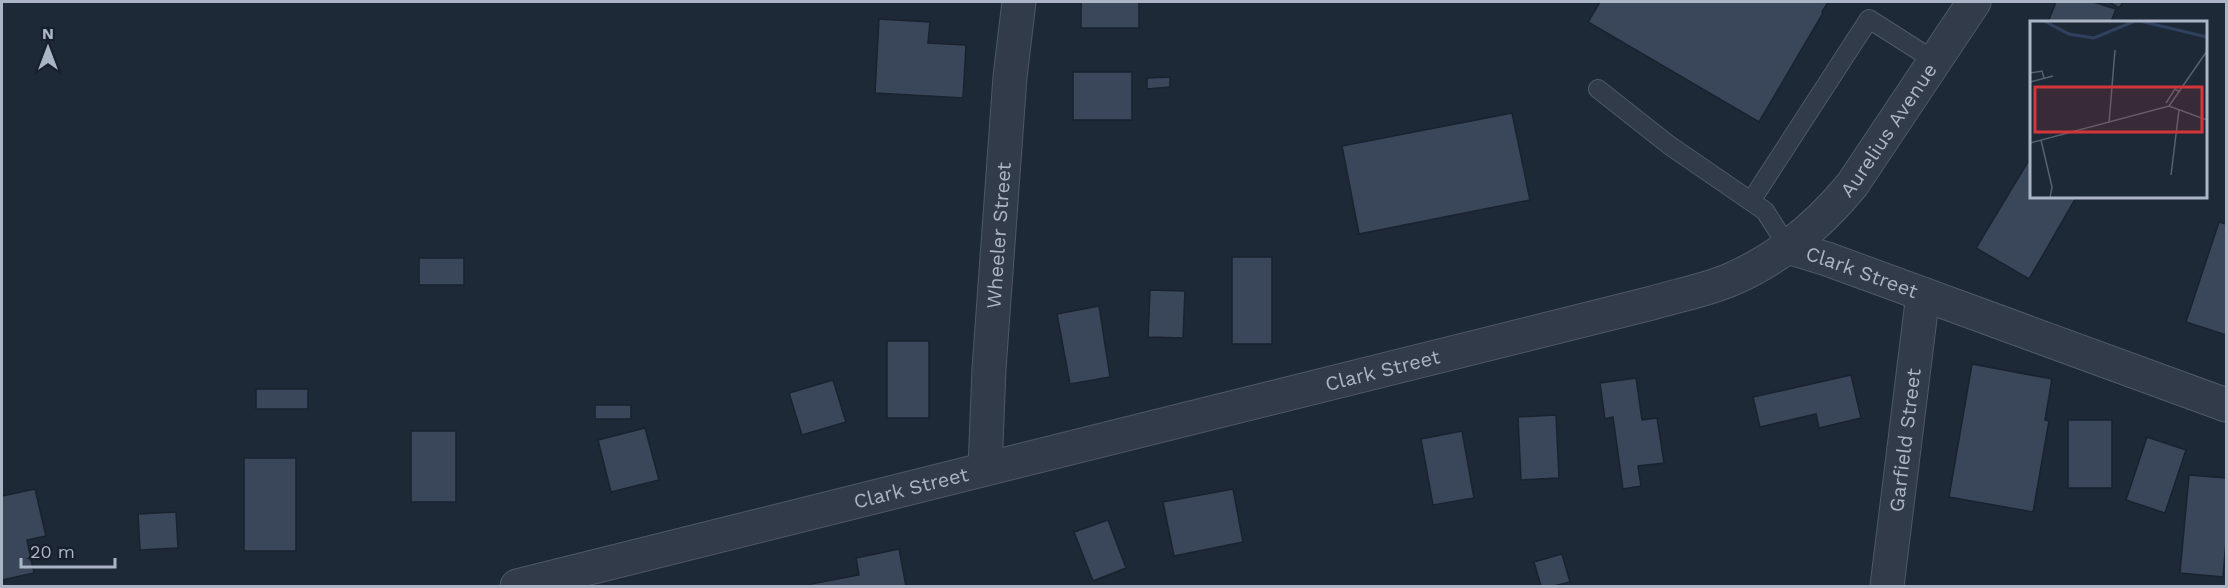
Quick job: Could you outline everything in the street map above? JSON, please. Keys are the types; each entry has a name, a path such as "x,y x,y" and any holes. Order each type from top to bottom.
{"street":[{"name":"Wheeler Street","path":"985,470 989,369 1010,77 1019,2"},
{"name":"Aurelius Avenue","path":"1788,247 1831,211 1852,185 1974,2"},
{"name":"Clark Street","path":"517,586 1653,303 1731,279 1788,247 1827,259 2226,405"},
{"name":"Garfield Street","path":"1887,586 1923,294"}],"lane":[{"path":"1751,201 1869,19 1935,61"},
{"path":"1598,89 1669,145 1765,211 1788,247"}],"building":[{"path":"1081,2 1139,2 1139,28 1081,28"},
{"path":"1600,2 1828,2 1759,122 1588,22"},
{"path":"2056,2 2093,2 2116,9 2111,21 2048,21"},
{"path":"2109,2 2123,2 2119,8"},
{"path":"879,19 930,22 928,43 966,45 963,98 875,93"},
{"path":"1073,72 1132,72 1132,120 1073,120"},
{"path":"1170,77 1170,87 1147,89 1147,78"},
{"path":"1512,113 1530,200 1359,234 1342,146"},
{"path":"2030,158 2030,198 2076,198 2029,279 1976,248"},
{"path":"2219,222 2226,224 2226,335 2186,322"},
{"path":"1232,257 1272,257 1272,344 1232,344"},
{"path":"419,258 464,258 464,285 419,285"},
{"path":"1150,290 1185,291 1183,338 1148,337"},
{"path":"1099,306 1110,377 1070,384 1057,314"},
{"path":"887,341 929,341 929,418 887,418"},
{"path":"1972,364 2052,379 2045,420 2049,421 2033,512 1949,497"},
{"path":"1851,375 1861,418 1819,428 1816,414 1760,427 1753,397"},
{"path":"1636,378 1642,420 1657,418 1664,463 1638,466 1641,486 1623,489 1613,417 1605,419 1600,383"},
{"path":"833,380 846,422 802,435 789,393"},
{"path":"256,389 308,389 308,409 256,409"},
{"path":"595,405 631,405 631,419 595,419"},
{"path":"1556,415 1559,478 1521,480 1518,417"},
{"path":"2068,420 2112,420 2112,488 2068,488"},
{"path":"645,428 659,480 611,492 598,440"},
{"path":"411,431 456,431 456,502 411,502"},
{"path":"1462,431 1474,498 1433,505 1421,439"},
{"path":"2147,437 2186,450 2165,513 2126,500"},
{"path":"244,458 296,458 296,551 244,551"},
{"path":"2189,475 2226,478 2226,541 2223,577 2180,573"},
{"path":"35,489 46,536 27,540 34,573 2,580 2,496"},
{"path":"1233,489 1243,542 1174,556 1163,502"},
{"path":"176,512 178,548 140,550 138,514"},
{"path":"1108,520 1126,568 1093,581 1074,532"},
{"path":"899,549 906,586 811,586 811,584 859,575 856,558"},
{"path":"1562,554 1570,582 1541,586 1534,562"}]}
